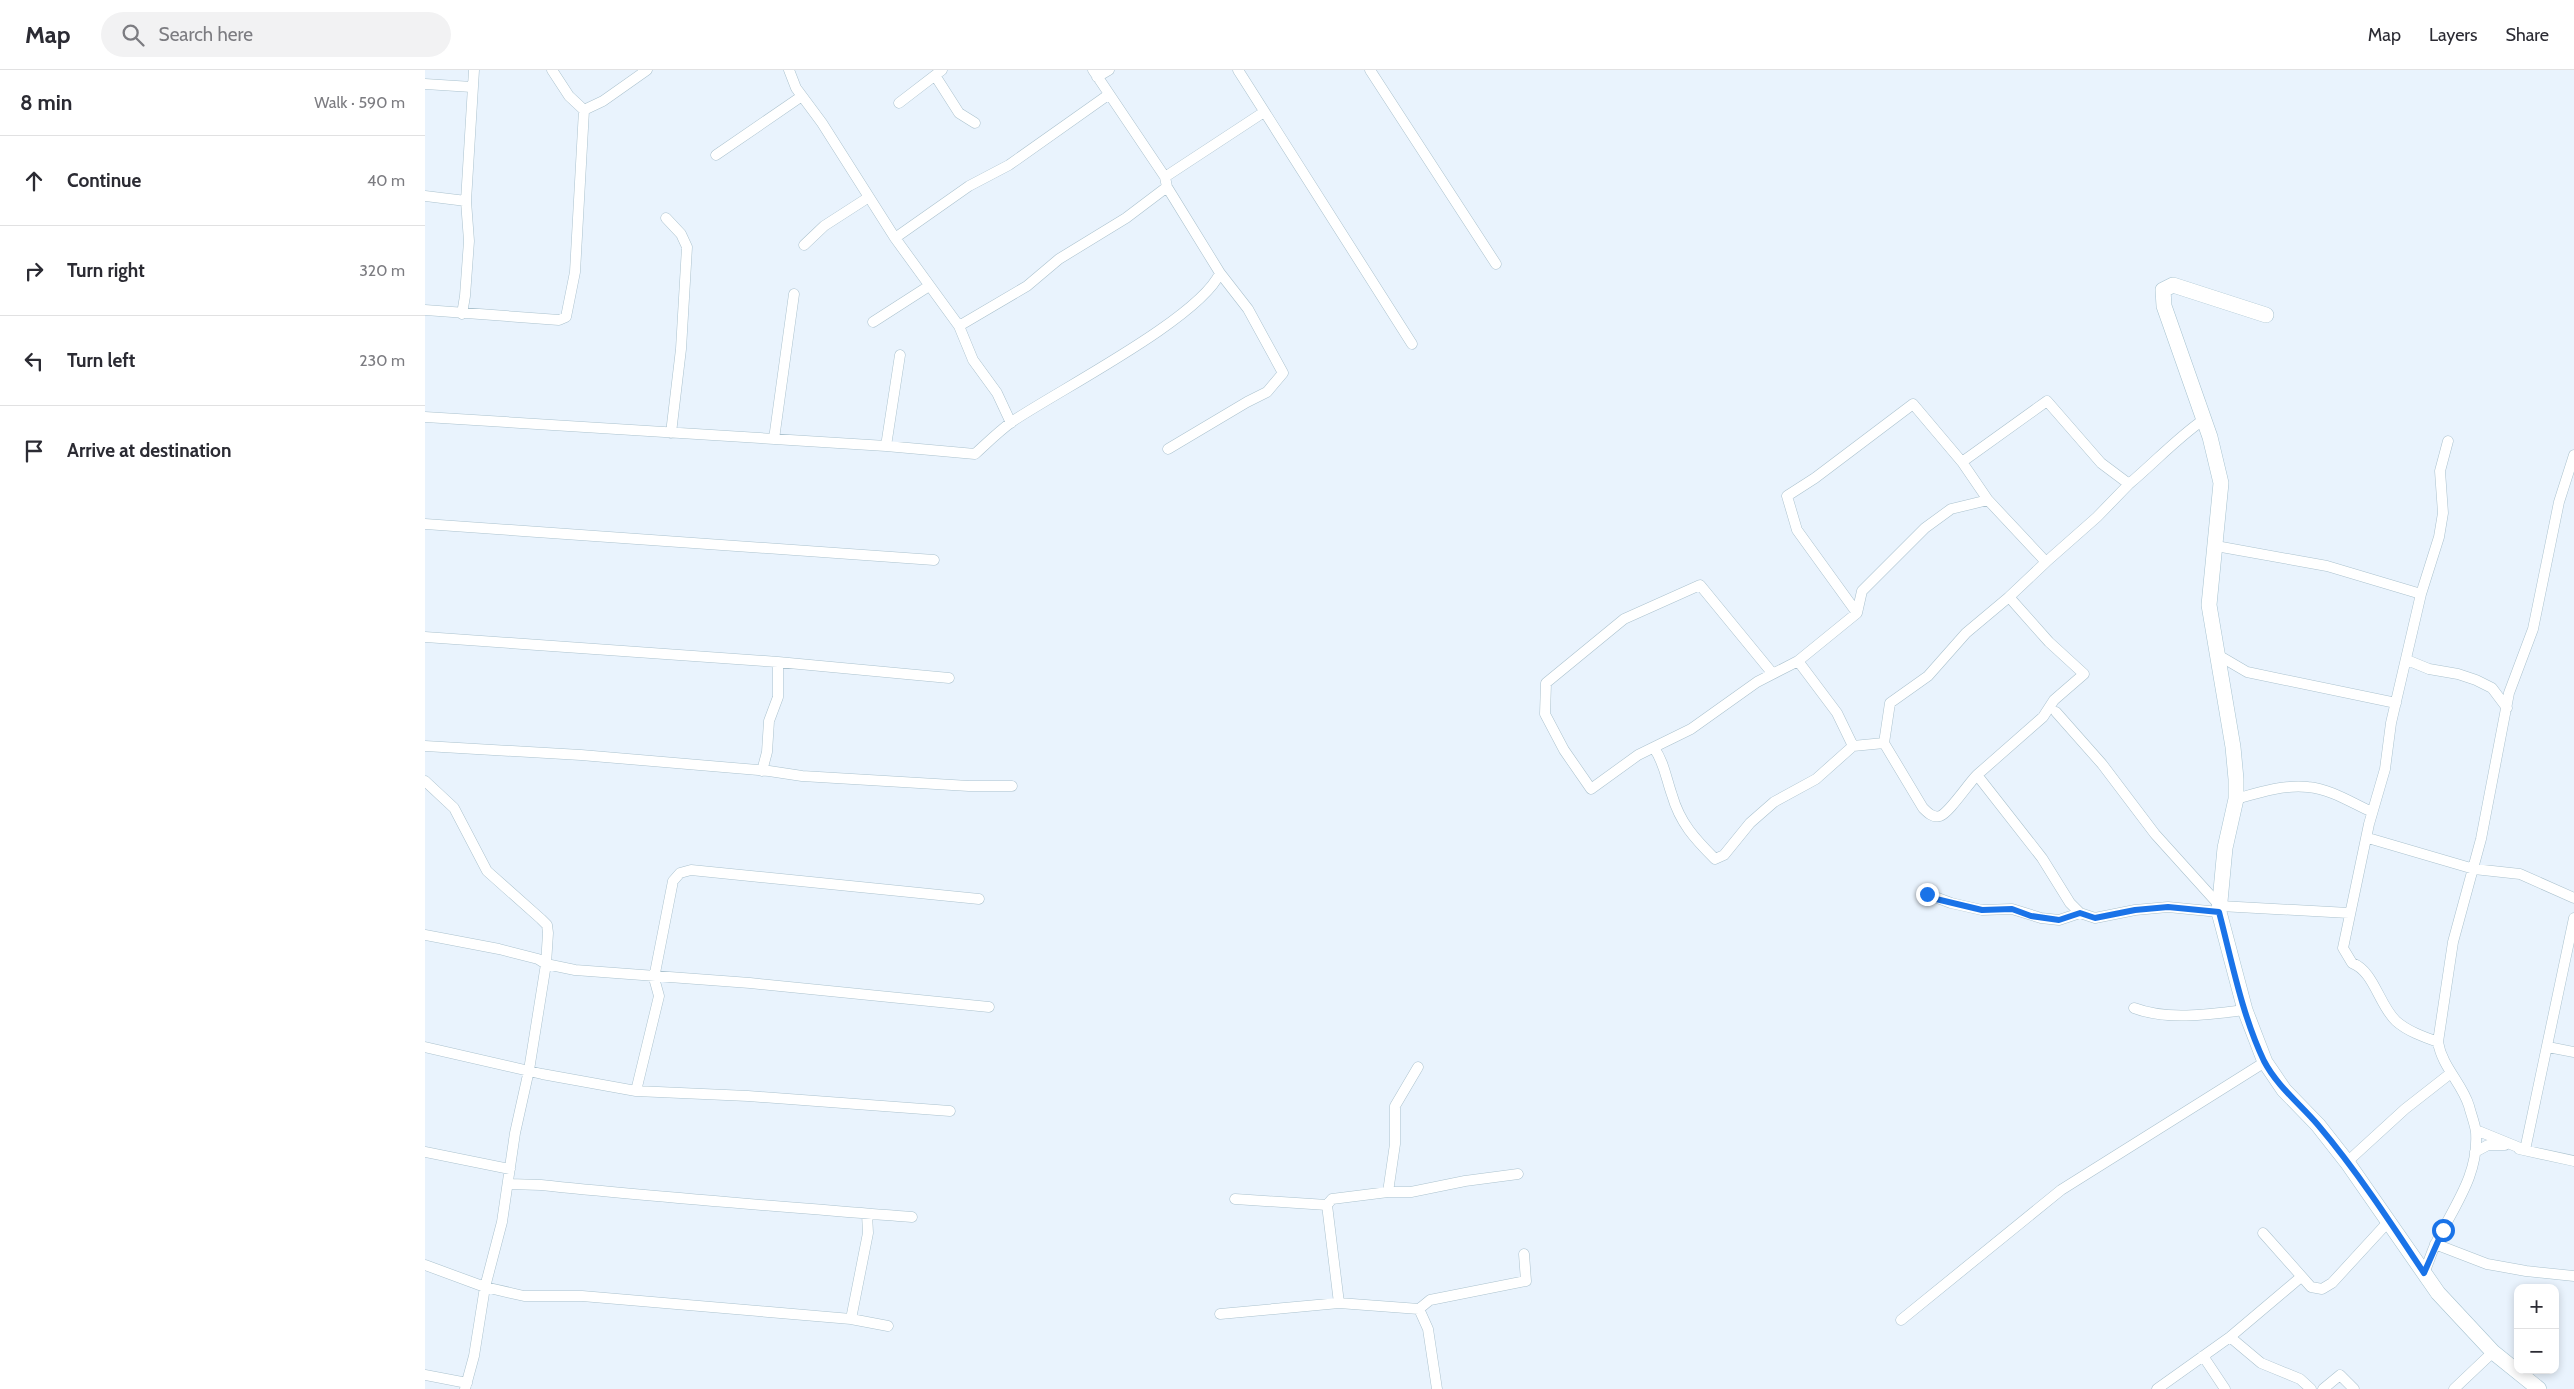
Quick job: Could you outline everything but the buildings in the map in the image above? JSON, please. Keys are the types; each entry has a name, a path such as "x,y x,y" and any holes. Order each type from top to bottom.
{"street":[{"path":"462,314 469,242 466,201 474,70"},
{"path":"552,70 569,96 584,110"},
{"path":"584,110 603,101 647,70"},
{"path":"789,70 802,96 822,123 895,238 959,326 973,360 997,392 1011,423"},
{"path":"1109,70 1095,74 1166,182 1220,273 1248,309 1283,373 1267,392 1168,449"},
{"path":"1370,70 1497,264"},
{"path":"1242,71 1264,112 1412,344"},
{"path":"899,103 939,73 959,113 975,124"},
{"path":"425,84 472,87"},
{"path":"895,238 969,186 1009,164 1108,95"},
{"path":"717,155 802,96"},
{"path":"425,310 462,314 527,316 559,320 567,314 575,272 584,110"},
{"path":"959,326 1027,286 1059,260 1126,218 1166,182 1264,112"},
{"path":"425,196 466,201"},
{"path":"804,245 824,226 869,197"},
{"path":"666,218 681,234 687,246 681,349 671,434"},
{"path":"425,416 671,434 886,446 975,454 1011,423 1176,318 1215,284 1220,273"},
{"path":"2267,315 2173,285 2163,290 2164,306 2203,420 2221,483 2216,546 2210,578 2209,605 2233,747 2236,799 2225,848 2219,909 2245,1010 2265,1062 2284,1090 2317,1125 2347,1162 2438,1293 2493,1352 2539,1389"},
{"path":"873,322 929,286"},
{"path":"773,439 794,294"},
{"path":"886,446 899,355"},
{"path":"1962,462 2047,401 2101,462 2129,484"},
{"path":"1857,613 1797,530 1787,496 1815,478 1913,404 1962,462 1988,500 2046,562"},
{"path":"2009,597 2049,642 2084,674 2054,700 2043,718 1966,785 1946,812 1940,816 1930,815 1923,808 1884,743 1890,703 1928,676 1966,632 2009,597 2097,517 2129,484 2163,456 2176,440 2203,420"},
{"path":"2438,1042 2397,1022 2386,1010 2359,966 2352,963 2343,948 2349,913 2368,838 2372,812 2385,770 2391,723 2421,594 2439,537 2443,513 2440,471 2448,441"},
{"path":"2424,1273 2435,1244 2459,1202 2471,1174 2475,1152 2476,1130 2465,1095 2440,1055 2438,1042 2453,942 2474,869 2509,693 2533,629 2559,502 2574,455"},
{"path":"1773,674 1701,584 1624,619 1546,683 1545,714 1564,750 1591,789 1639,756 1691,729 1757,682 1773,674 1798,661 1857,613 1862,591 1925,528 1951,509 1988,500"},
{"path":"425,524 934,560"},
{"path":"2216,546 2327,566 2421,594"},
{"path":"425,637 778,662 949,678"},
{"path":"2217,655 2247,672 2396,703"},
{"path":"2407,660 2429,669 2458,674 2476,680 2492,688 2507,708"},
{"path":"1798,661 1837,713 1853,746"},
{"path":"761,771 767,752 769,721 778,697 778,662"},
{"path":"2055,712 2102,764 2155,834 2219,909"},
{"path":"1655,748 1662,758 1672,797 1688,832 1715,858 1723,855 1750,822 1774,802 1816,779 1853,746 1884,743"},
{"path":"425,746 581,754 802,776 969,786 1011,786"},
{"path":"1977,775 2042,858 2071,903 2080,913 2095,918 2135,910 2168,907 2349,913"},
{"path":"425,781 454,808 487,870 547,926 546,964 529,1070 515,1133 509,1184 485,1287 466,1386 425,1375"},
{"path":"2236,799 2255,794 2307,787 2334,794 2372,812"},
{"path":"2368,838 2474,869 2520,874 2574,898"},
{"path":"636,1091 659,996 654,978 673,881 675,876 685,870 979,899"},
{"path":"1927,894 1936,899 1958,905 1982,910 2012,909 2041,918 2059,920 2080,913"},
{"path":"2525,1150 2574,918"},
{"path":"425,935 499,949 537,959 546,964 575,970 654,978 750,983 989,1007"},
{"path":"2134,1008 2155,1015 2204,1014 2245,1010"},
{"path":"425,1047 636,1091 748,1096 950,1111"},
{"path":"2548,1047 2574,1052"},
{"path":"1901,1320 2061,1190 2265,1062"},
{"path":"1388,1192 1395,1144 1395,1106 1418,1067"},
{"path":"2347,1162 2405,1109 2451,1073"},
{"path":"2476,1130 2525,1150"},
{"path":"2475,1152 2499,1143 2574,1161"},
{"path":"425,1152 510,1169"},
{"path":"1235,1199 1327,1205 1333,1199 1342,1197 1388,1192 1411,1192 1465,1181 1518,1174"},
{"path":"509,1184 541,1184 755,1206 830,1209 912,1217"},
{"path":"1327,1205 1339,1303"},
{"path":"851,1319 868,1233 867,1214"},
{"path":"2263,1233 2301,1276 2316,1289 2322,1289 2332,1283 2389,1221"},
{"path":"2435,1244 2487,1264 2526,1271 2574,1276"},
{"path":"1220,1314 1339,1303 1419,1309 1430,1300 1527,1281 1524,1254"},
{"path":"425,1265 485,1287 524,1296 582,1296 851,1319 888,1326"},
{"path":"2157,1389 2230,1338 2301,1276"},
{"path":"1419,1309 1428,1329 1437,1389"},
{"path":"2230,1338 2261,1363 2300,1378 2311,1389"},
{"path":"2454,1389 2493,1352"},
{"path":"2203,1356 2225,1389"},
{"path":"2323,1389 2340,1375 2354,1389"}],"route":[{"path":"1927,894 1936,899 1982,910 2012,909 2022,914 2059,920 2080,913 2095,918 2135,910 2168,907 2219,912 2245,1010 2265,1062 2284,1090 2317,1125 2347,1162 2424,1273 2435,1244 2443,1230"}]}
